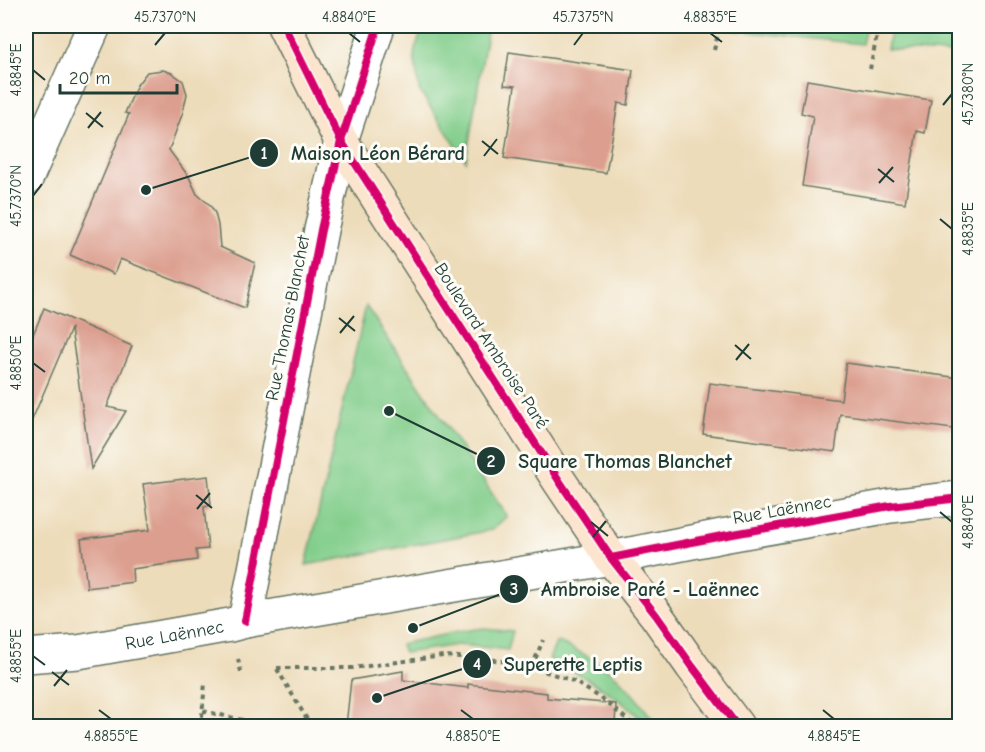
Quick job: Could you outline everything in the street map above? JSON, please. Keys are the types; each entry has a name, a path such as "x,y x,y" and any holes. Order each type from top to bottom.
{"street":[{"path":"26,178 94,26"},
{"name":"Boulevard Ambroise Paré","path":"284,26 341,141 560,482 611,558 656,615 737,726"},
{"name":"Rue Thomas Blanchet","path":"245,621 319,241 341,141 378,26"},
{"name":"Rue Laënnec","path":"26,656 78,652 611,558 890,506 960,498"}],"path":[{"path":"714,50 720,26"},
{"path":"870,69 879,26"},
{"path":"532,667 543,640"},
{"path":"311,726 277,668 353,668 443,656 490,659 532,667 573,681 601,698 634,726"},
{"path":"201,726 205,683"},
{"path":"203,711 270,726"}],"green space":[{"path":"423,26 488,26 466,161 419,90 414,53"},
{"path":"725,26 866,26 862,44 724,29"},
{"path":"891,26 959,26 959,54 887,49"},
{"path":"366,306 507,516 492,530 306,565"},
{"path":"484,628 513,631 508,650 457,645 404,653 401,644 462,631"},
{"path":"557,641 591,658 615,675 658,726 648,726 626,705 602,688 549,659"}],"building":[{"path":"509,52 633,70 628,105 618,103 606,173 504,158 515,86 504,85"},
{"path":"163,70 183,81 187,94 169,150 189,177 197,194 210,205 215,213 220,247 255,263 245,308 120,259 114,274 70,255 129,114 125,113 137,85 147,72"},
{"path":"807,80 931,100 925,133 917,131 905,203 802,186 813,116 801,113"},
{"path":"44,308 132,346 107,407 126,411 91,469 71,329 26,434 26,352"},
{"path":"846,363 960,378 960,430 840,414 835,452 703,434 710,383 841,400"},
{"path":"208,476 211,505 204,507 208,549 196,550 197,560 132,569 133,582 87,588 81,539 150,530 143,484"},
{"path":"403,671 403,680 468,688 468,684 547,693 547,698 616,704 615,726 346,726 351,680"}],"cycle path":[{"path":"284,26 341,141 560,482 611,558 656,615 737,726"},
{"path":"245,621 321,230 341,141 378,26"},
{"path":"611,558 890,506 960,498"}],"place":[{"name":"Maison Léon Bérard","path":"146,190"},
{"name":"Square Thomas Blanchet","path":"389,411"},
{"name":"Ambroise Paré - Laënnec","path":"413,628"},
{"name":"Superette Leptis","path":"377,698"}]}
